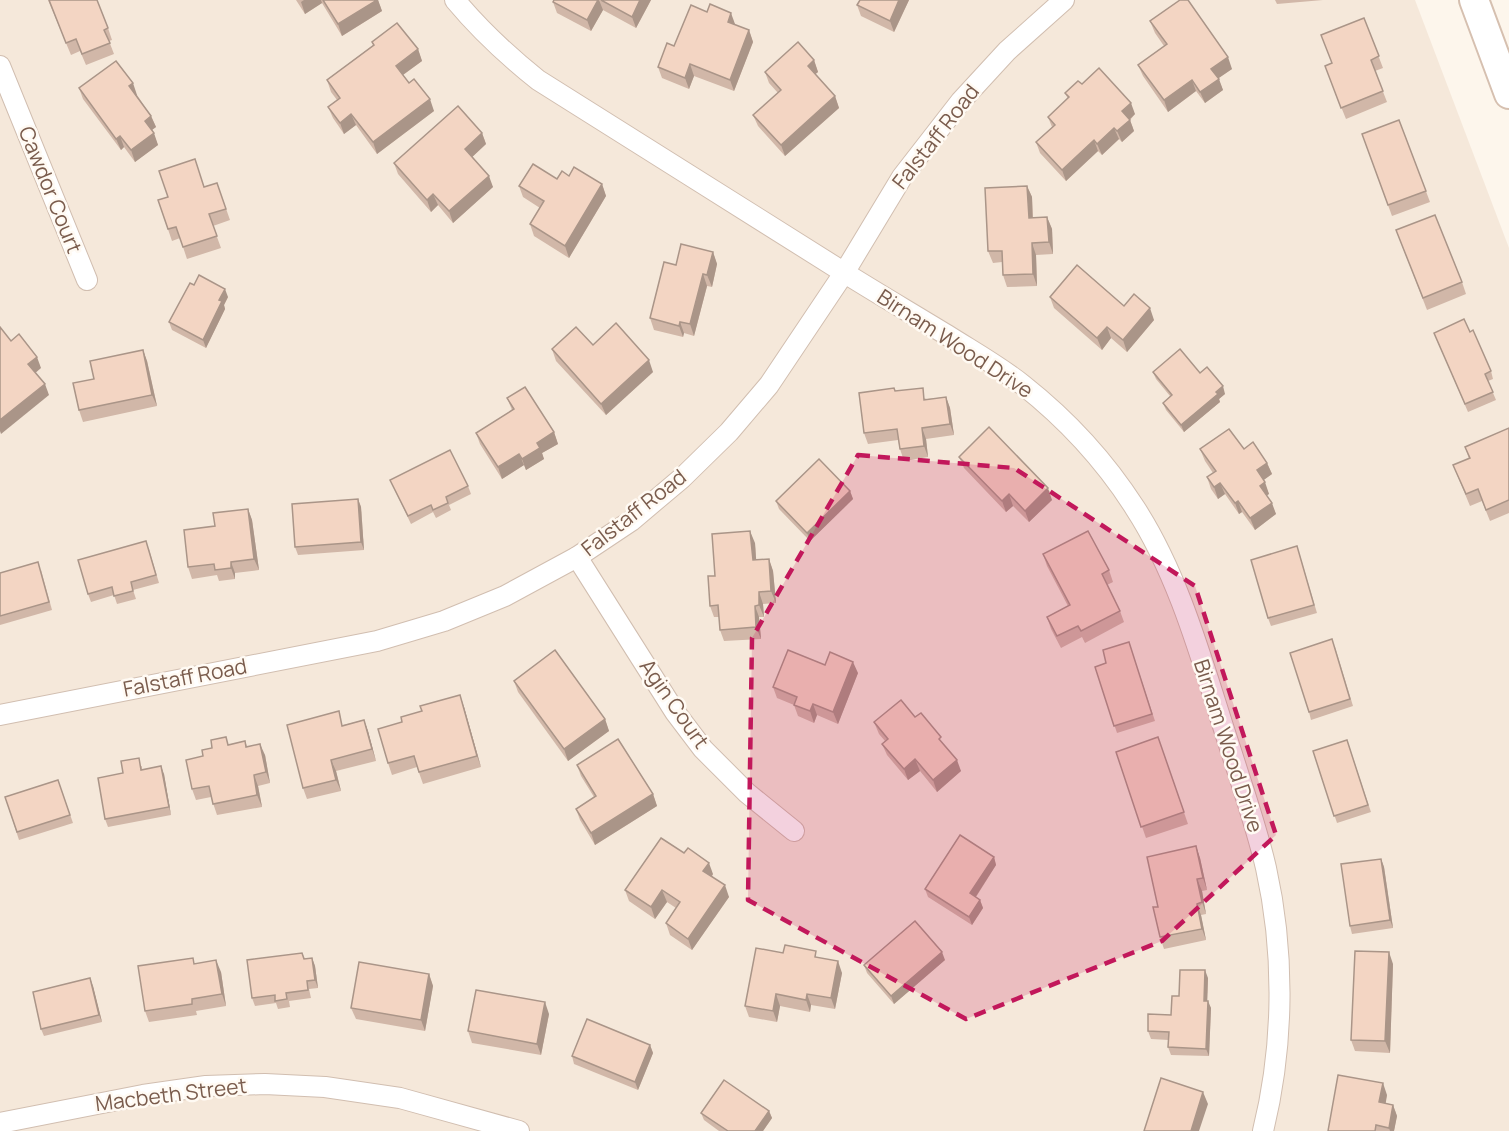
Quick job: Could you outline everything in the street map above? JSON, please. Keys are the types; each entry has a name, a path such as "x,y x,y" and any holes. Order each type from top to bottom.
{"main road":[{"path":"1474,0 1509,94"}],"street":[{"name":"Birnam Wood Drive","path":"456,0 472,21 514,61 538,80 1022,384 1064,420 1101,460 1136,508 1164,560 1193,635 1254,824 1266,872 1276,933 1279,988 1278,1043 1263,1131"},
{"name":"Falstaff Road","path":"0,715 377,641 444,621 505,596 577,557 631,521 682,478 729,432 769,385 844,273 902,177 961,101 1007,51 1064,0"},
{"name":"Cawdor Court","path":"0,66 87,280"},
{"name":"Agin Court","path":"577,557 675,712 703,749 747,793 794,831"},
{"name":"Macbeth Street","path":"0,1123 143,1095 206,1086 266,1084 325,1087 400,1098 519,1131"}],"highlighted area":[{"path":"858,455 1014,468 1195,586 1276,835 1162,941 966,1019 748,900 752,638"}],"shaded area":[{"path":"0,0 1415,0 1509,248 1509,1131 0,1131"}],"building":[{"path":"49,0 97,0 108,28 104,30 110,43 82,54 76,39 66,43"},
{"path":"323,0 377,0 338,24"},
{"path":"554,0 598,0 587,20 553,2"},
{"path":"601,0 640,0 632,17"},
{"path":"860,0 899,0 890,21 857,5"},
{"path":"1180,0 1188,0 1228,57 1211,69 1219,79 1200,92 1192,80 1164,100 1138,65 1167,44 1150,21"},
{"path":"710,4 731,13 728,22 749,30 730,80 690,64 685,78 658,67 667,43 674,46 691,5 707,12"},
{"path":"1364,18 1379,56 1371,60 1383,91 1341,108 1325,66 1332,63 1321,35"},
{"path":"397,23 418,49 396,66 409,83 414,79 430,99 373,142 351,114 340,123 328,107 340,98 327,80 374,45 372,42"},
{"path":"798,42 814,60 808,66 835,96 781,145 753,115 781,90 765,72"},
{"path":"116,61 133,83 129,86 151,116 145,121 154,133 131,150 120,136 116,139 79,88"},
{"path":"1099,68 1131,103 1122,111 1130,120 1117,131 1114,128 1097,144 1094,140 1062,170 1036,142 1055,125 1048,117 1069,97 1065,93 1078,81 1082,84"},
{"path":"458,106 482,133 465,149 489,176 449,211 433,194 427,200 394,163"},
{"path":"1399,120 1426,191 1388,205 1362,134"},
{"path":"195,159 204,187 217,183 226,209 209,214 217,236 183,247 176,227 168,229 158,200 168,197 159,171"},
{"path":"533,164 557,179 562,171 569,176 574,167 602,184 565,246 530,224 544,201 519,186"},
{"path":"1027,186 1029,218 1047,217 1049,242 1032,243 1033,274 1003,275 1002,251 988,251 985,188"},
{"path":"1435,215 1462,282 1423,298 1396,230"},
{"path":"681,244 713,252 707,275 703,274 690,324 680,322 679,326 650,318 664,262 676,265"},
{"path":"1077,265 1124,306 1134,294 1150,308 1123,340 1107,327 1097,338 1050,297"},
{"path":"199,275 225,289 219,300 222,301 203,340 169,322 190,283 194,285"},
{"path":"1464,319 1470,332 1473,330 1491,371 1485,374 1493,392 1465,404 1434,333"},
{"path":"616,323 649,360 601,404 552,349 576,327 593,345"},
{"path":"0,327 11,341 19,334 37,357 28,364 45,384 0,420"},
{"path":"1180,349 1200,373 1207,367 1223,386 1216,392 1218,394 1181,425 1163,403 1172,395 1153,372"},
{"path":"143,350 152,395 79,410 73,383 94,379 90,361"},
{"path":"525,387 554,432 537,443 540,448 522,459 519,454 498,467 476,433 514,409 507,398"},
{"path":"894,388 895,391 923,388 924,400 946,397 950,424 922,428 924,446 900,449 897,429 864,433 859,393"},
{"path":"989,427 1048,488 1025,511 1009,494 1002,501 959,457"},
{"path":"1509,428 1509,500 1486,510 1478,489 1466,494 1453,465 1470,458 1465,447"},
{"path":"1229,429 1244,449 1253,442 1267,463 1257,470 1265,482 1260,486 1272,503 1250,518 1238,501 1235,503 1220,483 1214,487 1207,477 1216,471 1200,449"},
{"path":"450,450 468,486 446,497 448,503 433,510 431,505 408,516 390,480"},
{"path":"819,459 850,491 807,533 776,501"},
{"path":"358,499 361,542 295,547 292,504"},
{"path":"248,509 254,559 231,562 231,568 215,570 214,564 188,567 184,530 215,526 213,513"},
{"path":"750,531 753,560 769,559 771,591 759,592 759,605 755,606 756,627 720,630 718,605 710,606 708,576 715,576 712,534"},
{"path":"1088,531 1109,570 1102,574 1120,611 1081,631 1078,626 1057,636 1047,617 1070,605 1043,554"},
{"path":"146,541 156,575 131,582 133,591 114,596 112,587 88,594 78,560"},
{"path":"1297,546 1314,605 1268,618 1251,560"},
{"path":"38,562 49,602 0,616 0,573"},
{"path":"1332,639 1350,699 1309,712 1290,653"},
{"path":"1129,642 1152,714 1114,726 1095,667 1106,663 1103,650"},
{"path":"555,650 605,719 564,749 514,681"},
{"path":"788,650 825,665 830,652 853,662 833,712 813,704 810,711 794,705 797,697 773,687"},
{"path":"460,695 477,756 419,772 414,756 388,763 378,729 402,722 401,717 422,711 420,706"},
{"path":"901,700 915,717 921,713 957,760 933,780 915,759 904,769 882,744 888,739 874,722"},
{"path":"339,711 342,726 364,720 372,749 331,760 336,780 303,788 287,725"},
{"path":"226,737 228,745 245,741 246,747 260,744 266,772 254,775 257,795 213,804 209,786 192,789 186,760 203,756 202,750 212,748 211,740"},
{"path":"1158,737 1184,812 1141,827 1116,752"},
{"path":"618,739 653,794 591,833 576,809 596,796 577,765"},
{"path":"1347,740 1368,805 1334,816 1313,751"},
{"path":"139,758 141,770 161,766 169,807 105,819 98,778 123,773 121,761"},
{"path":"58,780 70,815 17,832 5,797"},
{"path":"960,835 994,857 970,893 980,900 969,917 925,889"},
{"path":"661,838 684,853 688,848 709,863 703,871 725,885 688,939 666,923 680,902 662,890 651,907 625,890"},
{"path":"1196,846 1203,878 1197,879 1202,902 1197,904 1202,929 1160,937 1153,907 1158,907 1147,857"},
{"path":"1381,859 1390,920 1350,926 1341,864"},
{"path":"915,921 942,952 891,996 864,965"},
{"path":"785,945 816,951 815,957 838,961 831,998 807,994 806,1000 776,994 773,1011 745,1006 756,948 783,953"},
{"path":"1355,951 1389,952 1385,1041 1351,1040"},
{"path":"302,953 304,959 312,958 315,980 307,981 308,990 286,993 287,999 275,1001 275,995 252,998 247,960"},
{"path":"193,958 194,964 216,960 222,994 192,999 192,1004 145,1011 138,966"},
{"path":"359,962 429,974 421,1020 351,1008"},
{"path":"1180,970 1205,970 1204,1001 1208,1001 1206,1049 1168,1047 1169,1032 1148,1031 1148,1014 1171,1015 1172,996 1179,996"},
{"path":"90,978 99,1015 41,1029 33,992"},
{"path":"476,990 545,1002 537,1044 468,1031"},
{"path":"587,1019 650,1045 635,1082 572,1056"},
{"path":"1338,1075 1383,1083 1379,1102 1393,1105 1389,1128 1376,1125 1375,1131 1328,1131"},
{"path":"1161,1078 1203,1092 1191,1131 1144,1131"},
{"path":"724,1080 769,1111 755,1131 728,1131 701,1113"}]}
